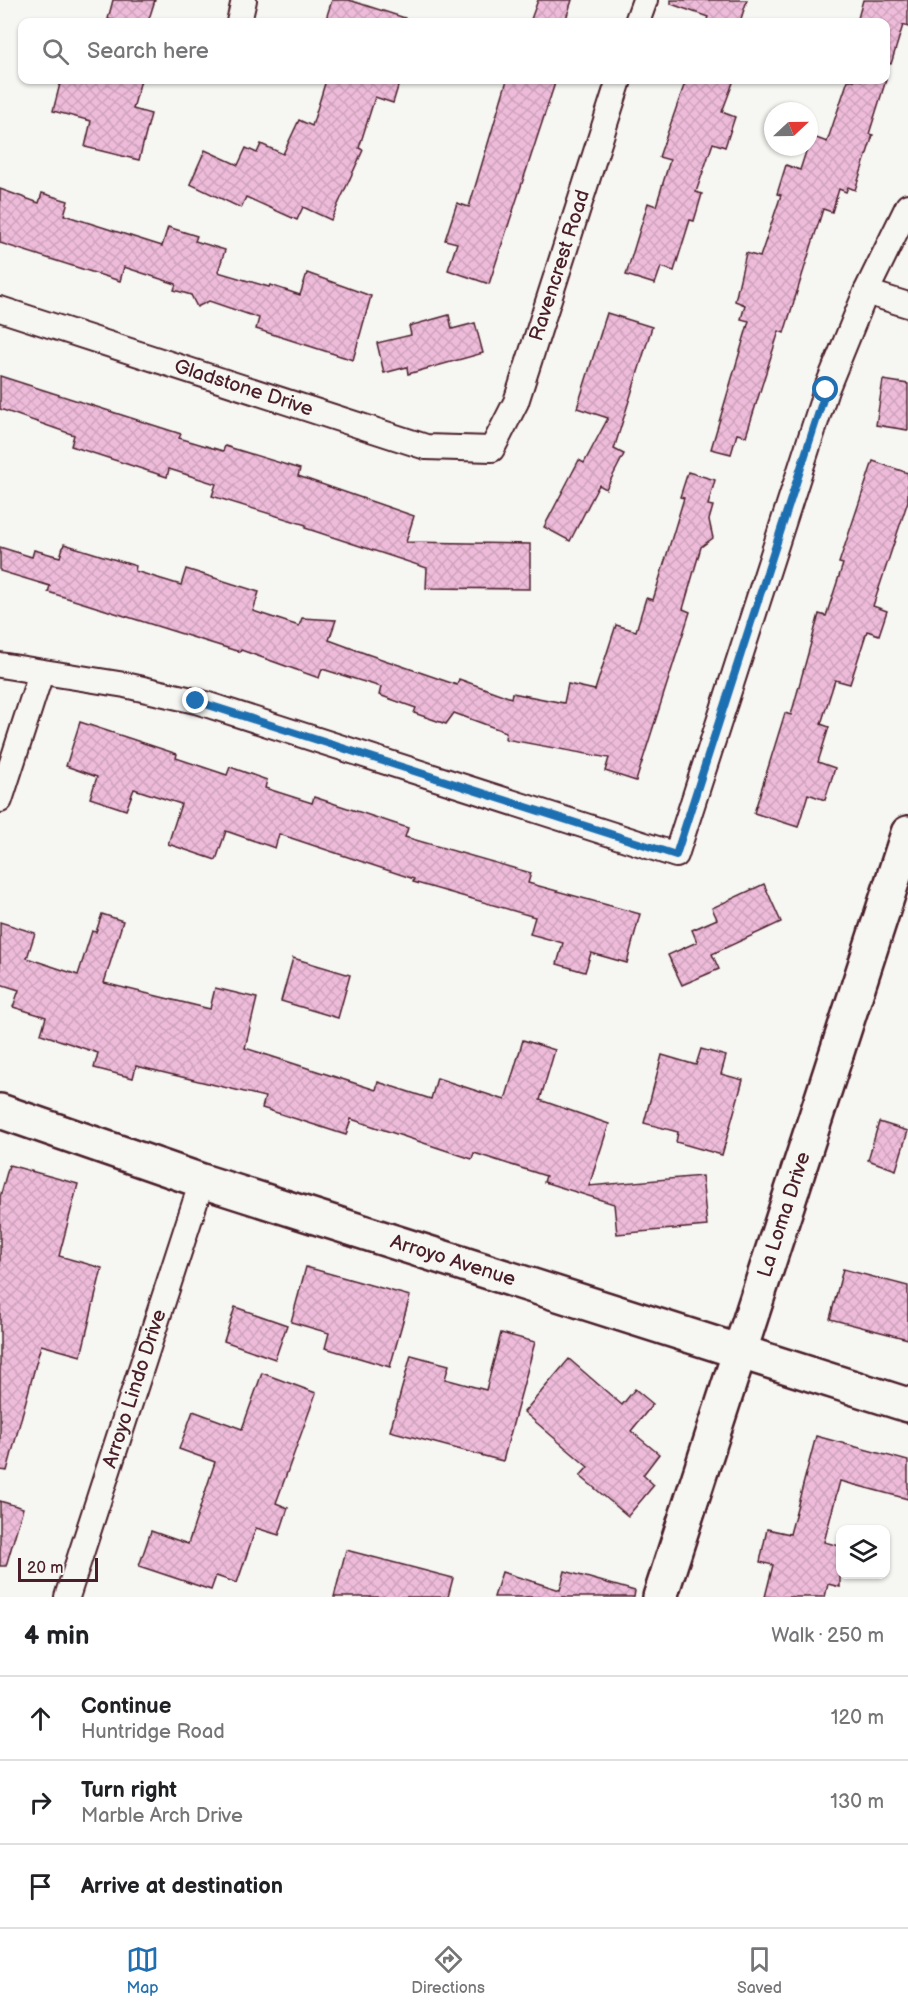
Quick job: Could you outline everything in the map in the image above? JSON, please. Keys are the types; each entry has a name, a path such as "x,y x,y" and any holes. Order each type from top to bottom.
{"street":[{"path":"240,18 244,0"},
{"path":"639,18 645,0"},
{"name":"Ravencrest Road","path":"492,449 516,402 618,84"},
{"path":"0,665 125,685 196,701 676,855 826,390 866,292 908,206"},
{"path":"866,292 908,304"},
{"name":"Gladstone Drive","path":"0,309 426,447 492,449"},
{"path":"0,800 41,673"},
{"name":"La Loma Drive","path":"660,1597 908,833"},
{"name":"Arroyo Avenue","path":"0,1111 202,1180 908,1405"},
{"name":"Arroyo Lindo Drive","path":"68,1597 202,1180"}],"building":[{"path":"113,0 155,0 149,18 108,18"},
{"path":"332,0 349,0 405,18 326,18"},
{"path":"538,0 572,0 566,18 531,18"},
{"path":"671,0 747,0 741,18 708,18 671,4"},
{"path":"863,0 908,0 908,27 903,25 891,64 890,18 858,18"},
{"path":"60,84 140,84 133,109 151,114 139,160 85,147 91,121 53,111"},
{"path":"325,84 399,84 393,103 375,97 359,148 363,150 331,220 303,207 297,220 246,197 241,208 190,184 205,150 238,165 246,148 257,153 261,144 283,154 299,120 312,126"},
{"path":"506,84 555,84 489,284 448,270 457,243 445,240 457,203 469,207"},
{"path":"685,84 732,84 722,112 735,117 725,147 713,143 696,192 702,194 694,221 690,220 674,271 661,267 655,284 626,275 648,203 656,206 670,160 659,157"},
{"path":"847,84 885,84 869,134 873,135 855,190 848,187 846,192 839,189 832,212 823,209 784,333 779,331 746,436 737,434 731,454 711,449 749,321 741,319 745,305 735,301 746,253 760,257 781,195 777,194 786,165 800,170 805,156 818,156 818,139 827,142"},
{"path":"0,189 39,203 42,193 68,201 64,215 162,246 168,227 197,236 195,241 225,250 218,272 269,287 270,285 300,295 307,273 371,296 353,360 256,329 259,318 209,301 197,307 191,295 174,290 176,284 124,267 120,281 0,243"},
{"path":"607,313 652,327 614,449 624,454 606,489 599,485 570,541 544,527 579,460 584,463 608,418 577,408"},
{"path":"449,315 452,329 475,323 483,353 408,374 407,367 384,373 377,343 411,335 409,326"},
{"path":"0,376 181,434 179,438 223,451 225,446 300,469 298,476 414,516 406,542 530,544 530,589 426,588 427,568 305,528 306,525 212,496 216,484 169,469 167,477 71,446 74,435 0,409"},
{"path":"883,380 908,384 908,430 876,425"},
{"path":"873,461 908,473 908,501 873,606 887,611 879,635 867,631 850,684 835,680 821,724 829,727 818,762 835,768 825,800 808,794 798,827 754,813 785,713 791,715 819,614 826,616 843,564 839,563"},
{"path":"688,472 715,480 708,505 713,506 709,520 713,538 701,547 683,609 690,612 636,781 605,771 609,758 505,739 506,732 454,713 446,724 414,713 416,708 379,695 381,687 322,669 319,678 241,650 240,652 48,592 50,586 0,571 0,547 32,557 34,550 60,557 64,544 136,566 135,571 181,585 186,569 259,592 253,611 299,626 302,618 336,620 329,640 367,654 457,685 459,679 511,698 512,693 564,703 568,684 595,690 616,625 636,631 646,598 653,600 684,498 680,497"},
{"path":"80,722 177,754 176,758 227,775 230,767 267,780 265,788 312,803 314,797 408,828 405,837 531,873 528,883 640,914 627,963 591,953 585,972 557,964 563,943 530,934 535,917 413,882 414,879 279,834 275,848 226,831 216,860 168,844 181,804 134,789 126,810 90,798 97,777 66,766"},
{"path":"764,884 781,922 712,954 719,969 682,985 668,955 697,942 692,930 717,919 712,908"},
{"path":"102,914 123,921 104,983 210,1009 215,988 257,998 245,1048 376,1090 378,1082 431,1099 437,1078 505,1100 523,1040 555,1050 540,1100 609,1124 589,1186 702,1176 707,1226 617,1234 614,1204 544,1182 546,1176 474,1153 472,1159 351,1119 346,1135 262,1108 265,1097 136,1066 133,1078 94,1068 98,1053 41,1034 46,1017 13,1007 19,990 0,984 0,922 35,933 27,958 78,975 92,931 96,932"},
{"path":"293,958 350,975 338,1018 281,1001"},
{"path":"701,1049 726,1056 721,1074 743,1080 722,1155 676,1142 678,1132 644,1123 662,1055 696,1065"},
{"path":"879,1122 908,1131 896,1170 868,1160"},
{"path":"9,1165 78,1184 59,1256 102,1268 81,1356 41,1345 7,1471 0,1470 0,1197"},
{"path":"306,1267 410,1296 390,1367 325,1348 329,1333 291,1322"},
{"path":"843,1269 908,1286 908,1339 830,1319"},
{"path":"235,1307 287,1325 275,1359 224,1341"},
{"path":"501,1333 535,1342 503,1461 390,1431 411,1355 449,1365 445,1379 486,1390"},
{"path":"569,1359 622,1405 635,1389 653,1404 631,1431 659,1454 643,1475 654,1485 628,1516 580,1476 588,1467 524,1412"},
{"path":"262,1373 316,1393 276,1503 288,1508 279,1535 256,1528 237,1583 216,1576 211,1590 139,1566 151,1531 188,1544 215,1462 179,1449 193,1411 242,1429"},
{"path":"816,1436 908,1461 908,1499 840,1481 824,1542 836,1545 836,1579 840,1579 840,1587 828,1584 825,1597 765,1597 773,1565 760,1562 767,1529 790,1534"},
{"path":"0,1501 23,1508 6,1566 0,1566"},
{"path":"346,1550 453,1578 448,1597 334,1597"},
{"path":"565,1571 635,1591 634,1597 494,1597 502,1572 560,1590"}],"route":[{"path":"196,701 676,855 826,390"}]}
